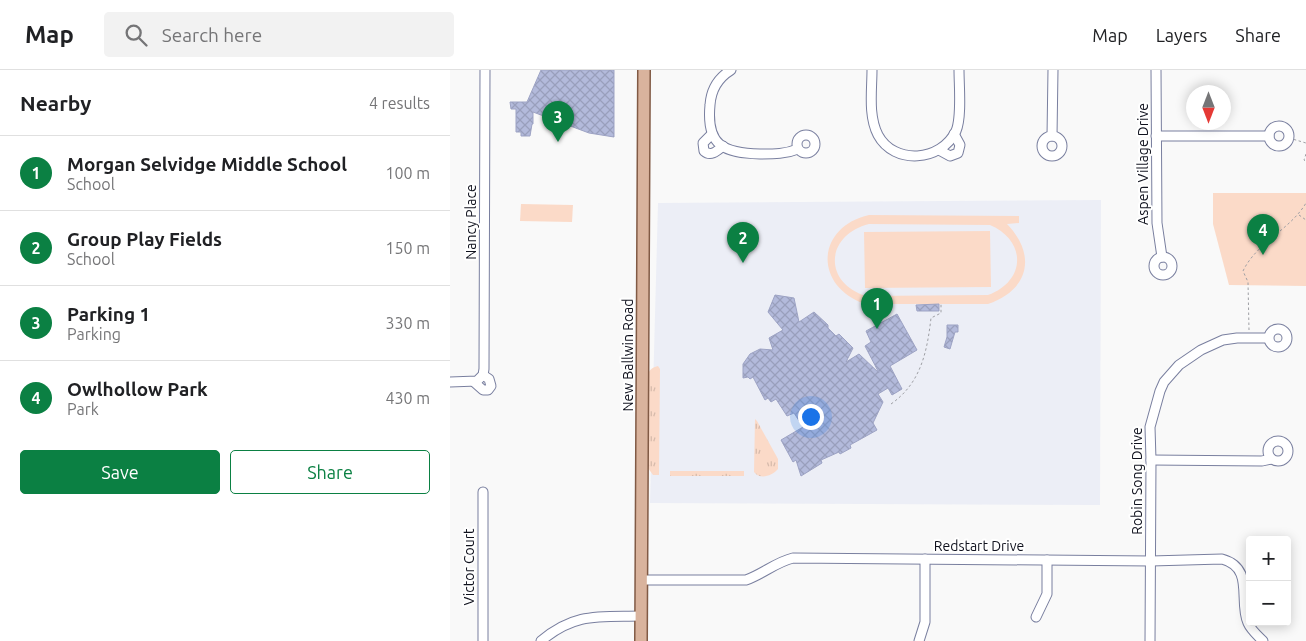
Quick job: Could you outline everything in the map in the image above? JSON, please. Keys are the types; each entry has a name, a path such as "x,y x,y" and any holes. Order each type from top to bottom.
{"main road":[{"name":"New Ballwin Road","path":"641,641 644,70"}],"street":[{"name":"Nancy Place","path":"450,382 474,382 483,390 488,390 491,386 489,379 483,375 485,70"},
{"path":"731,70 718,81 712,92 709,116 710,128 716,140 729,150 740,153 788,153 798,148"},
{"path":"872,70 873,124 878,136 885,145 896,152 906,156 918,157 929,155 939,150 948,142 956,130 959,70"},
{"path":"1052,70 1052,136"},
{"name":"Aspen Village Drive","path":"1156,70 1157,224 1162,257"},
{"path":"1280,126 1286,129 1289,138 1283,146 1276,146 1271,142 1269,136 1271,130 1280,126"},
{"path":"712,134 703,143 704,151 708,154 713,154 723,146"},
{"path":"939,150 950,156 958,154 960,145 954,134"},
{"path":"1156,136 1269,136"},
{"name":"Robin Song Drive","path":"1150,641 1150,427 1155,403 1164,382 1179,365 1201,350 1223,340 1268,338"},
{"path":"474,382 483,375"},
{"path":"1151,460 1262,461 1271,459"},
{"name":"Victor Court","path":"483,492 483,641"},
{"name":"Redstart Drive","path":"642,580 746,580 793,558 1150,561 1222,559 1229,561 1245,572 1245,612 1249,624 1264,641"},
{"path":"919,641 925,622 926,560"},
{"path":"1036,617 1047,594 1047,560"},
{"path":"541,641 572,621 596,617 642,616"}],"path":[{"path":"1289,138 1306,143"},
{"path":"1306,154 1304,160 1306,162"},
{"path":"1250,338 1248,282 1243,271 1248,261 1299,215 1306,203"},
{"path":"1299,215 1306,220"},
{"path":"891,404 908,390 920,370 928,347 931,318 941,313 941,304"}],"shaded area":[{"path":"1101,200 1100,505 650,503 658,203"}],"green space":[{"path":"1213,193 1306,193 1306,286 1229,285 1213,224"},
{"path":"521,204 573,205 572,222 520,221"},
{"path":"869,215 1019,216 1019,223 1007,224 1022,248 1025,259 1024,270 1020,281 1012,290 1002,298 988,304 865,304 848,296 836,284 829,271 828,257 831,244 839,231 851,222","holes":["869,224 990,225 1002,232 1011,241 1016,250 1017,261 1015,271 1010,280 1001,289 988,295 866,296 852,290 842,281 836,270 837,248 844,238 854,230"]},
{"path":"990,231 991,287 865,288 864,232"},
{"path":"658,366 660,369 659,475 653,475 648,468 647,377 651,370"},
{"path":"755,419 778,459 778,469 773,474 766,476 759,476 754,472"},
{"path":"670,471 744,471 744,476 670,476"}],"building":[{"path":"541,70 614,70 614,137 589,133 533,112 530,136 521,136 521,132 516,132 516,109 511,109 510,102 527,102"},
{"path":"775,295 794,298 799,322 814,312 828,325 828,328 836,336 839,334 853,348 846,362 859,354 879,373 865,346 871,342 866,331 897,314 917,350 890,366 902,389 892,395 888,388 878,394 883,402 873,423 877,430 850,445 851,448 840,454 839,452 821,460 822,463 801,476 796,460 793,462 781,440 803,427 794,413 787,416 776,399 771,402 768,398 765,400 753,377 750,379 748,377 743,378 743,364 750,354 760,349 773,350 769,338 783,330 768,312"},
{"path":"939,304 939,311 917,311 916,305"},
{"path":"947,325 958,325 958,332 955,332 950,349 944,347 947,337"}],"place":[{"name":"Parking 1","path":"558,142"},
{"name":"Owlhollow Park","path":"1263,255"},
{"name":"Group Play Fields","path":"743,263"},
{"name":"Morgan Selvidge Middle School","path":"877,329"}]}
